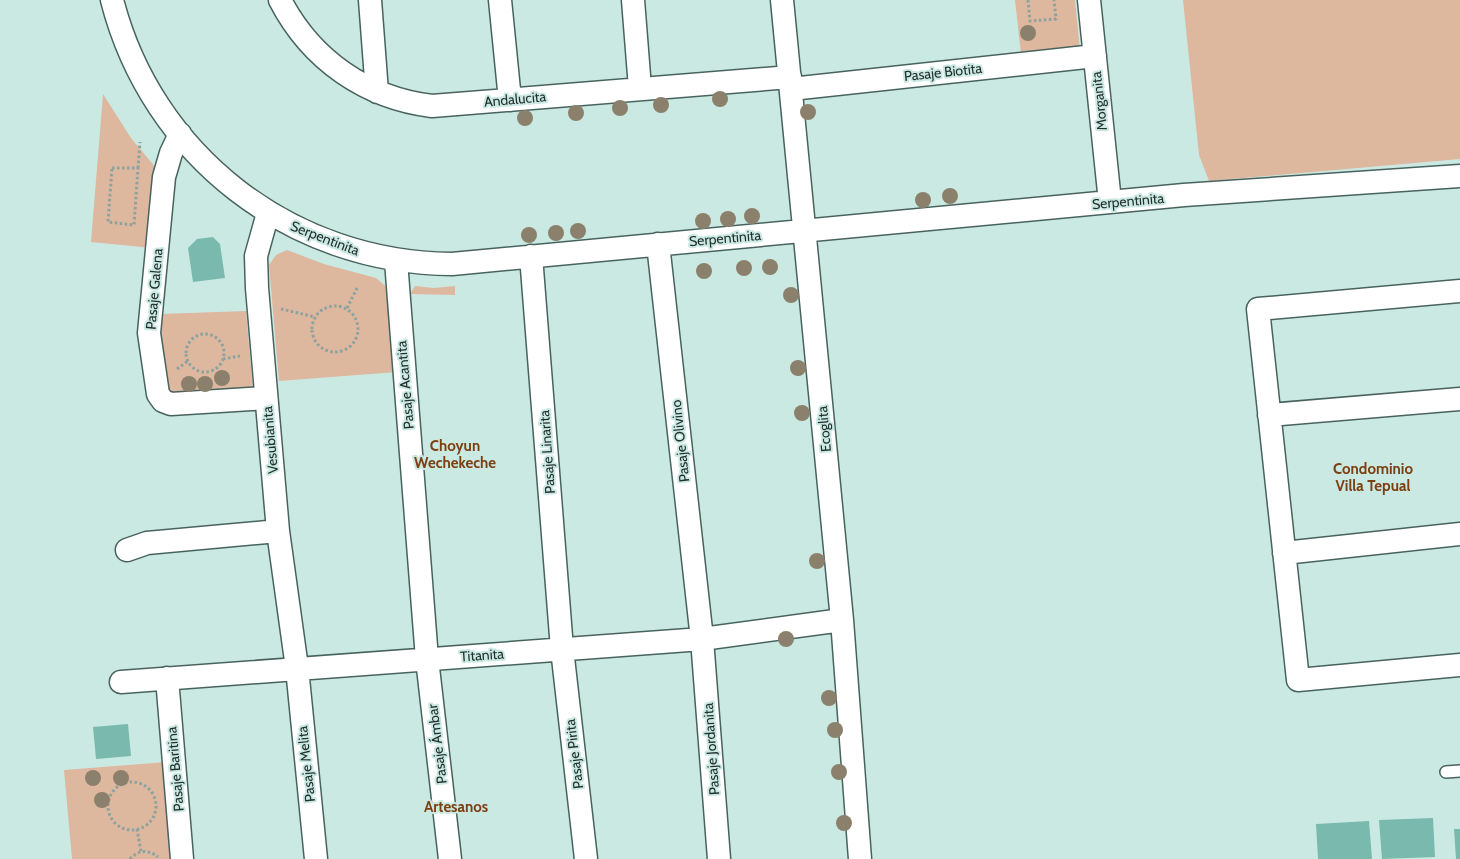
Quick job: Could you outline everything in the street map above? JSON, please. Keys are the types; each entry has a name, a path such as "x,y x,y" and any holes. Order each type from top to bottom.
{"street":[{"name":"Serpentinita","path":"112,0 120,27 137,67 180,134 216,173 268,213 305,233 332,243 396,261 452,264 1110,202 1460,176"},
{"name":"Andalucita","path":"280,0 292,21 316,51 347,76 377,92 408,103 432,106 640,88 791,83"},
{"path":"370,0 377,92"},
{"path":"500,0 510,100"},
{"path":"633,0 640,88"},
{"name":"Ecoglita","path":"782,0 806,231 842,620 860,859"},
{"name":"Morganita","path":"1089,0 1110,202"},
{"name":"Pasaje Biotita","path":"791,83 1095,56"},
{"name":"Pasaje Galena","path":"180,134 170,153 164,177 150,333 158,394 163,401 171,404 266,398"},
{"name":"Vesubianita","path":"268,213 256,256 259,304 278,531 297,668"},
{"name":"Pasaje Olivino","path":"658,244 702,638"},
{"name":"Pasaje Linarita","path":"531,256 562,649"},
{"name":"Pasaje Acantita","path":"396,261 427,659"},
{"path":"1460,291 1258,309 1298,680 1460,665"},
{"path":"1269,415 1460,399"},
{"path":"126,550 147,543 278,531"},
{"path":"1284,552 1460,534"},
{"name":"Titanita","path":"121,682 702,638 842,620"},
{"name":"Pasaje Jordanita","path":"702,638 719,859"},
{"name":"Pasaje Pirita","path":"562,649 586,859"},
{"name":"Pasaje Ámbar","path":"427,659 450,859"},
{"name":"Pasaje Melita","path":"297,668 316,859"},
{"name":"Pasaje Baritina","path":"167,678 182,859"}],"lane":[{"path":"1446,772 1460,771"}],"path":[{"path":"1028,0 1030,21 1056,19 1054,0"},
{"path":"138,168 112,168 108,222 134,225 140,142"},
{"path":"347,308 357,288"},
{"path":"259,304 315,318"},
{"path":"331,306 347,308 355,316 358,332 352,346 342,352 326,350 317,344 312,334 315,318 322,310 331,306"},
{"path":"204,334 216,337 220,341 224,353 220,365 210,371 197,370 192,367 186,356 186,349 192,338 204,334"},
{"path":"133,782 146,786 154,797 155,811 153,817 149,823 137,829 124,828 118,825 109,814 108,801 111,795 120,785 126,783 133,782"},
{"path":"137,829 141,852"},
{"path":"130,859 141,852 152,853 159,859"}],"shaded area":[{"path":"1015,0 1075,0 1080,50 1021,54"},
{"path":"1183,0 1460,0 1460,159 1209,181 1199,155"},
{"path":"103,94 131,138 156,168 152,248 91,242"},
{"path":"287,250 324,264 376,278 389,289 397,372 279,381 269,265 276,255"},
{"path":"415,286 434,288 455,286 455,295 410,294"},
{"path":"246,311 253,389 179,396 166,391 160,367 161,314"},
{"path":"167,762 175,859 72,859 64,770"}],"building":[{"path":"213,237 220,244 225,278 193,282 188,248 197,239"},
{"path":"128,724 131,756 96,759 93,727"},
{"path":"1433,818 1435,857 1382,859 1379,820"},
{"path":"1369,821 1372,859 1318,859 1316,824"},
{"path":"1454,829 1460,829 1460,859 1456,859"}],"district":[{"name":"Choyun Wechekeche","path":"455,454"},
{"name":"Condominio Villa Tepual","path":"1373,478"},
{"name":"Artesanos","path":"456,807"}]}
